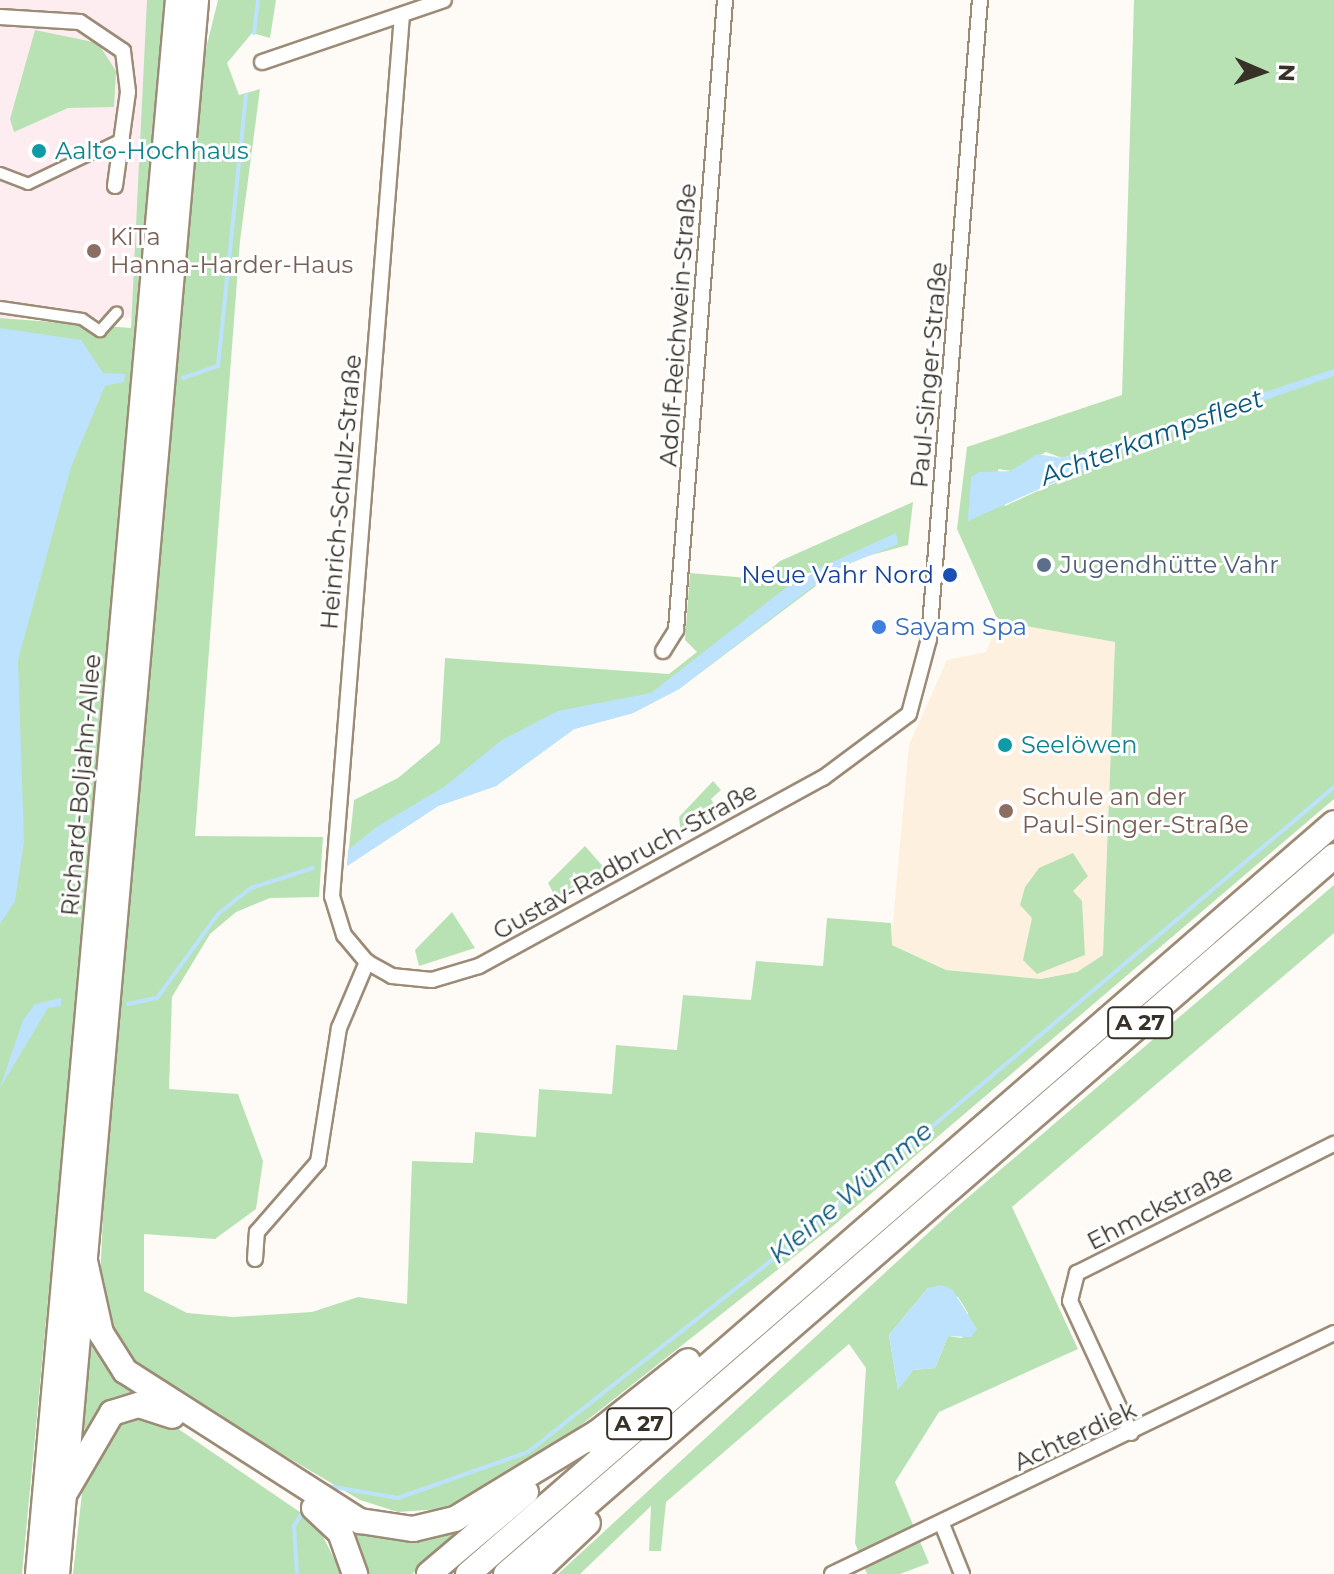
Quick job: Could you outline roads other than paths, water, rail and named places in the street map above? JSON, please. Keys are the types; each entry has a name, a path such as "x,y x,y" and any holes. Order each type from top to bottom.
{"highway":[{"name":"A 27","path":"468,1574 809,1273 1334,823"},
{"name":"A 27","path":"506,1574 708,1403 1334,856"},
{"path":"85,1261 101,1333 125,1371 360,1521 413,1529 455,1519 598,1432"},
{"path":"429,1574 598,1432 809,1273"},
{"path":"534,1574 708,1403"},
{"path":"65,1493 105,1419 130,1406 157,1408 323,1514 346,1542 355,1574"}],"main road":[{"name":"Richard-Boljahn-Allee","path":"37,1574 177,0"},
{"name":"Richard-Boljahn-Allee","path":"58,1574 197,0"}],"street":[{"path":"262,62 444,0"},
{"name":"Adolf-Reichwein-Straße","path":"663,651 676,630 725,0"},
{"name":"Paul-Singer-Straße","path":"893,731 919,692 929,639 984,5"},
{"name":"Heinrich-Schulz-Straße","path":"367,962 344,935 332,896 402,15"},
{"path":"0,17 80,22 108,35 123,51 124,138 115,186"},
{"path":"0,173 28,184 124,138"},
{"path":"0,307 82,319 100,331 117,312"},
{"name":"Gustav-Radbruch-Straße","path":"367,962 413,980 457,977 862,755 893,731"},
{"path":"255,1259 257,1232 308,1179 326,1141 339,1028 367,962"},
{"name":"Ehmckstraße","path":"1131,1433 1070,1301 1077,1273 1334,1144"},
{"name":"Achterdiek","path":"832,1574 942,1524 1334,1333"},
{"path":"942,1524 962,1574"}],"water":[{"path":"0,328 81,340 103,373 125,374 124,382 105,386 71,467 18,660 24,841 15,901 0,924"},
{"path":"1334,369 1334,376 1145,442 968,521 971,477 980,472 1011,471 1037,454 1062,458 1111,444"},
{"path":"896,533 898,544 834,570 679,689 633,713 574,729 496,786 438,806 347,866 348,850 378,826 444,787 502,740 558,711 651,693 800,577"},
{"path":"61,998 61,1006 48,1008 0,1088 23,1020 35,1004"},
{"path":"941,1285 952,1289 977,1329 971,1337 948,1336 935,1368 913,1370 898,1390 889,1335 928,1288"}],"waterway":[{"path":"254,33 258,0"},
{"path":"183,378 218,366 246,94"},
{"name":"Kleine Wümme","path":"322,1485 398,1498 528,1452 800,1238 1334,787"},
{"name":"Achterkampsfleet","path":"128,1004 157,998 218,914 251,888 313,868"},
{"name":"Kleine Wümme","path":"297,1574 294,1526 302,1513"}],"place":[{"name":"Aalto-Hochhaus","path":"39,151"},
{"name":"KiTa Hanna-Harder-Haus","path":"94,251"},
{"name":"Jugendhütte Vahr","path":"1044,565"},
{"name":"Neue Vahr Nord","path":"950,575"},
{"name":"Sayam Spa","path":"879,627"},
{"name":"Seelöwen","path":"1005,745"},
{"name":"Schule an der Paul-Singer-Straße","path":"1006,811"}]}
